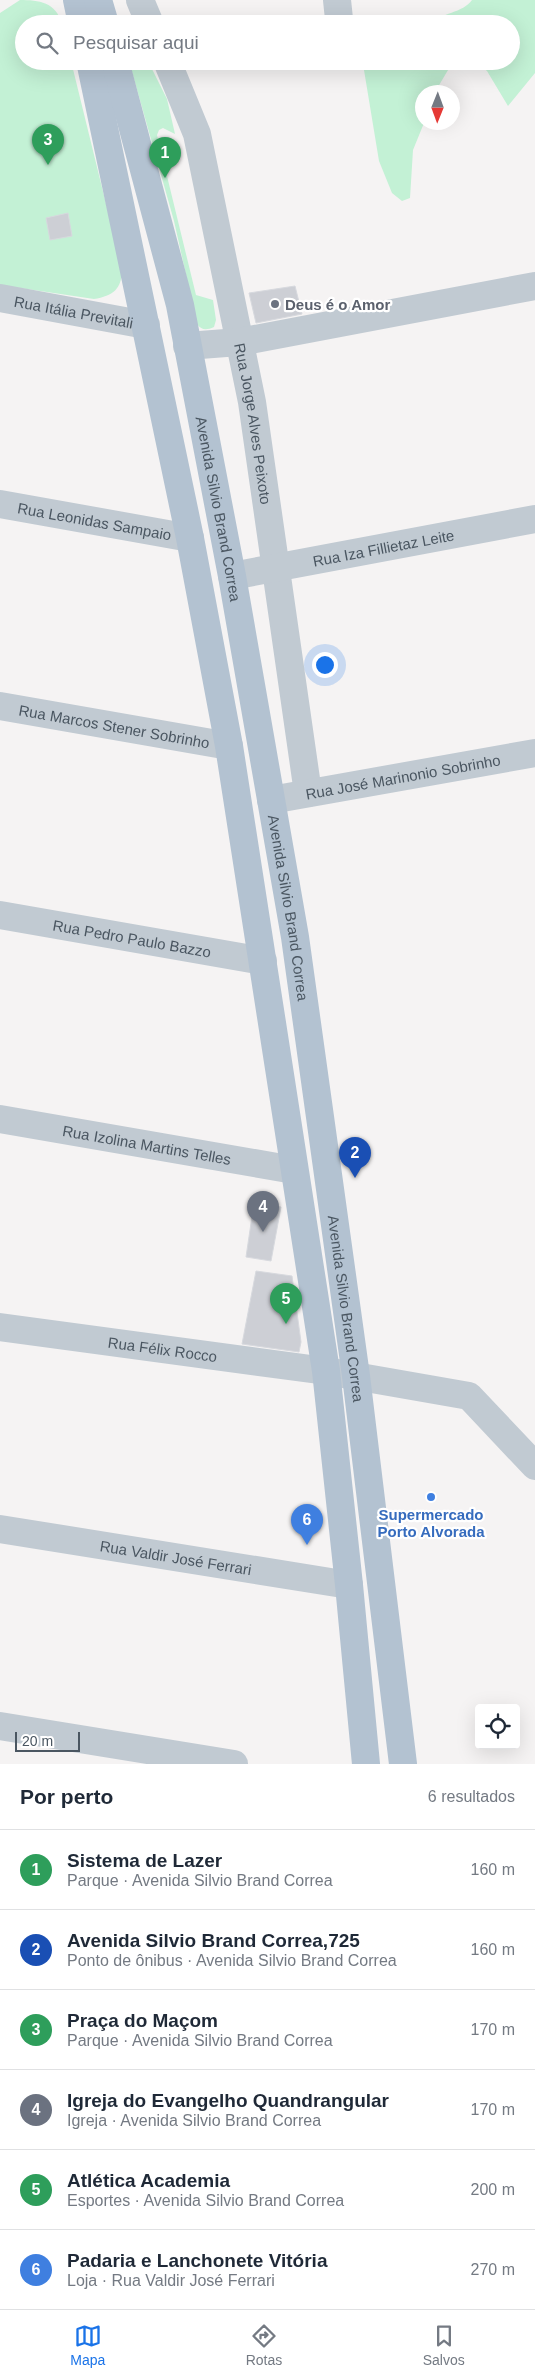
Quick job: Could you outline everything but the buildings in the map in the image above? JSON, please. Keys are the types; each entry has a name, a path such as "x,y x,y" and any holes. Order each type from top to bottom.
{"main road":[{"path":"77,0 80,15"},
{"path":"98,0 102,15"},
{"name":"Avenida Silvio Brand Correa","path":"92,70 190,538 229,746 326,1371 350,1585 366,1764"},
{"name":"Avenida Silvio Brand Correa","path":"117,70 180,305 232,576 296,947 356,1376 403,1764"}],"street":[{"path":"140,0 146,15"},
{"name":"Rua Jorge Alves Peixoto","path":"170,70 197,134 252,402 308,793"},
{"path":"187,346 239,342 535,286"},
{"name":"Rua Itália Previtali","path":"0,298 146,325"},
{"name":"Rua Leonidas Sampaio","path":"0,504 190,538"},
{"name":"Rua Iza Fillietaz Leite","path":"232,576 535,519"},
{"name":"Rua Marcos Stener Sobrinho","path":"0,706 229,746"},
{"name":"Rua José Marinonio Sobrinho","path":"271,800 535,753"},
{"name":"Rua Pedro Paulo Bazzo","path":"0,914 263,960"},
{"name":"Rua Izolina Martins Telles","path":"0,1119 294,1170"},
{"name":"Rua Félix Rocco","path":"0,1327 326,1371 469,1396 535,1466"},
{"name":"Rua Valdir José Ferrari","path":"0,1529 350,1585"},
{"path":"0,1726 234,1764"}],"green space":[{"path":"20,0 46,4 56,11 58,15 15,15 15,70 73,70 122,269 122,276 118,286 111,293 101,298 94,299 0,285 0,13"},
{"path":"472,0 535,0 535,73 508,106 486,70 520,70 520,15 445,15 468,4"},
{"path":"132,70 152,70 167,99 175,134 163,128 159,130 157,135 196,295 213,300 216,320 214,327 209,329 203,329 197,324 174,221"},
{"path":"364,70 448,70 439,85 415,85 415,130 421,130 413,150 410,198 402,201 392,193 379,161"}],"place":[{"name":"Praça do Maçom","path":"48,165"},
{"name":"Sistema de Lazer","path":"165,178"},
{"name":"Deus é o Amor","path":"275,304"},
{"name":"Avenida Silvio Brand Correa,725","path":"355,1178"},
{"name":"Igreja do Evangelho Quandrangular","path":"263,1232"},
{"name":"Atlética Academia","path":"286,1324"},
{"name":"Supermercado Porto Alvorada","path":"431,1497"},
{"name":"Padaria e Lanchonete Vitória","path":"307,1545"}]}
